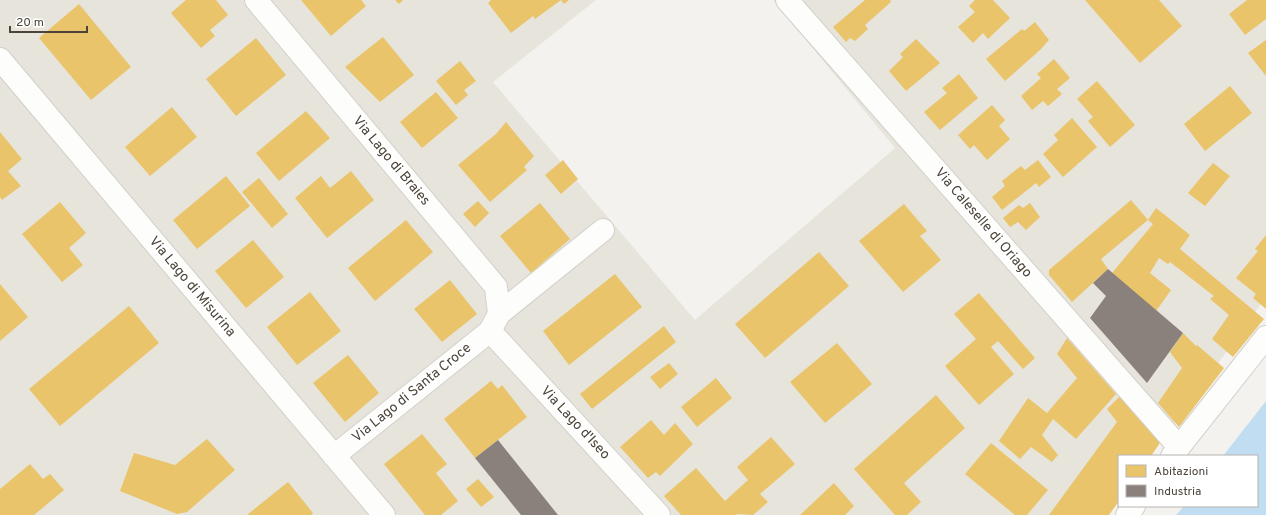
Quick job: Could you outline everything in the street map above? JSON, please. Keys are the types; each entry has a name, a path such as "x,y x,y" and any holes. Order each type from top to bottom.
{"street":[{"name":"Via Lago di Braies","path":"256,0 496,287 494,323"},
{"name":"Via Caleselle di Oriago","path":"787,0 1176,451"},
{"name":"Via Lago di Misurina","path":"0,59 384,515"},
{"name":"Via Lago di Santa Croce","path":"334,456 603,230"},
{"name":"Via Lago d'Iseo","path":"494,323 659,515"},
{"path":"1176,451 1266,337"},
{"path":"1127,515 1133,507"}],"shaded area":[{"path":"0,0 596,0 493,82 695,320 895,148 773,0 1266,0 1266,297 1152,455 1118,455 1109,515 0,515"}],"water":[{"path":"1266,401 1266,515 1176,515 1183,507 1258,507 1258,455 1224,455"}],"building: Abitazioni":[{"path":"186,0 216,0 228,15 210,30 215,36 201,48 171,13"},
{"path":"301,0 361,0 366,6 331,36"},
{"path":"395,0 403,0 399,4"},
{"path":"491,0 561,0 535,19 533,16 511,33 488,3"},
{"path":"561,0 569,0 564,4"},
{"path":"865,0 890,0 891,2 865,25 868,29 855,41 850,38 846,42 833,27"},
{"path":"975,0 993,0 1010,18 988,39 983,33 973,43 958,27 975,12 969,6"},
{"path":"1085,0 1159,0 1182,26 1140,63"},
{"path":"1247,0 1266,0 1266,19 1245,35 1229,14"},
{"path":"79,4 131,67 91,100 39,38"},
{"path":"1035,22 1049,40 1005,81 986,59 1022,29 1024,31"},
{"path":"383,37 414,75 380,102 345,67"},
{"path":"256,38 286,75 236,116 206,79"},
{"path":"916,39 940,63 906,91 889,71 903,57 900,54"},
{"path":"1266,40 1266,76 1248,53"},
{"path":"1054,59 1070,78 1057,89 1062,94 1048,106 1043,101 1032,110 1021,96 1041,78 1037,74"},
{"path":"460,61 476,81 464,90 468,95 456,105 436,81"},
{"path":"959,74 978,98 940,130 924,112 947,93 942,88"},
{"path":"1097,81 1135,125 1110,147 1088,121 1093,117 1077,99"},
{"path":"1230,86 1252,113 1205,151 1184,124"},
{"path":"436,92 458,118 422,148 400,122"},
{"path":"992,105 1005,120 999,126 1010,139 987,160 974,145 970,149 958,135"},
{"path":"172,107 197,137 150,176 125,147"},
{"path":"306,111 330,138 279,181 256,153"},
{"path":"1072,118 1097,147 1063,177 1043,154 1058,140 1054,135"},
{"path":"506,122 534,156 524,167 527,170 490,202 458,165 496,134"},
{"path":"0,132 22,159 8,171 21,186 2,200 0,197"},
{"path":"563,160 578,179 561,194 545,175"},
{"path":"1038,160 1051,177 1039,187 1036,183 1002,210 992,197 1005,186 1002,181 1021,166 1025,170"},
{"path":"1213,163 1230,176 1205,206 1188,193"},
{"path":"351,171 374,200 327,238 295,198 321,176 330,188"},
{"path":"226,176 250,206 197,249 173,220"},
{"path":"259,178 288,214 272,228 242,192"},
{"path":"1131,200 1148,220 1101,259 1108,269 1072,302 1049,275 1049,270"},
{"path":"478,201 489,213 475,227 463,214"},
{"path":"60,202 86,233 69,248 83,265 62,282 22,234"},
{"path":"540,203 570,239 531,273 500,236"},
{"path":"1030,203 1040,217 1026,230 1018,222 1010,227 1003,218 1019,205 1023,208"},
{"path":"904,204 927,231 920,236 941,260 903,292 859,241"},
{"path":"1156,208 1190,235 1180,249 1264,319 1233,357 1212,339 1229,315 1210,299 1214,296 1170,262 1168,264 1159,258 1150,273 1171,290 1156,311 1112,273 1153,224 1148,220"},
{"path":"406,220 433,252 375,301 348,268"},
{"path":"1266,235 1266,309 1253,298 1256,294 1236,278 1258,251 1255,249"},
{"path":"253,240 284,277 246,308 215,271"},
{"path":"819,252 849,286 765,358 735,324"},
{"path":"615,274 642,307 569,365 543,331"},
{"path":"450,280 477,314 442,342 414,309"},
{"path":"0,284 28,317 0,341"},
{"path":"310,292 341,331 297,365 267,327"},
{"path":"979,293 1035,358 1023,369 998,341 991,347 1014,374 979,405 945,366 976,339 954,314"},
{"path":"129,306 159,343 60,426 29,389"},
{"path":"664,326 676,342 592,409 580,394"},
{"path":"1183,333 1196,346 1197,345 1224,368 1179,427 1158,403 1182,368 1170,352"},
{"path":"1067,338 1116,394 1076,439 1053,419 1042,435 1058,455 1052,462 1031,447 1020,459 999,441 1028,398 1047,413 1077,378 1057,354"},
{"path":"837,343 872,384 825,423 790,382"},
{"path":"348,355 379,393 345,422 313,383"},
{"path":"669,363 678,374 660,389 650,377"},
{"path":"716,378 732,398 697,427 681,407"},
{"path":"491,381 498,389 502,385 527,417 475,458 444,419"},
{"path":"936,395 965,428 904,483 921,502 907,515 895,515 854,469"},
{"path":"1120,396 1161,441 1152,455 1118,455 1118,502 1109,515 1049,515 1117,422 1107,409"},
{"path":"651,420 664,435 675,423 693,444 660,476 656,472 648,478 620,447"},
{"path":"422,434 447,464 436,473 458,501 441,515 425,515 384,464"},
{"path":"771,437 795,464 760,494 768,502 753,515 681,515 664,496 696,468 725,501 748,480 737,467"},
{"path":"207,439 235,470 187,512 177,514 120,491 134,453 175,465"},
{"path":"991,443 1048,490 1027,515 1015,515 965,474"},
{"path":"30,464 43,479 50,474 64,490 34,515 0,515 0,489"},
{"path":"478,479 494,497 481,507 466,489"},
{"path":"288,482 313,513 311,515 247,515"},
{"path":"834,483 854,506 845,515 800,515"}],"building: Industria":[{"path":"1108,269 1183,333 1147,383 1090,318 1106,296 1093,283"},
{"path":"498,440 558,515 521,515 475,458"}]}
